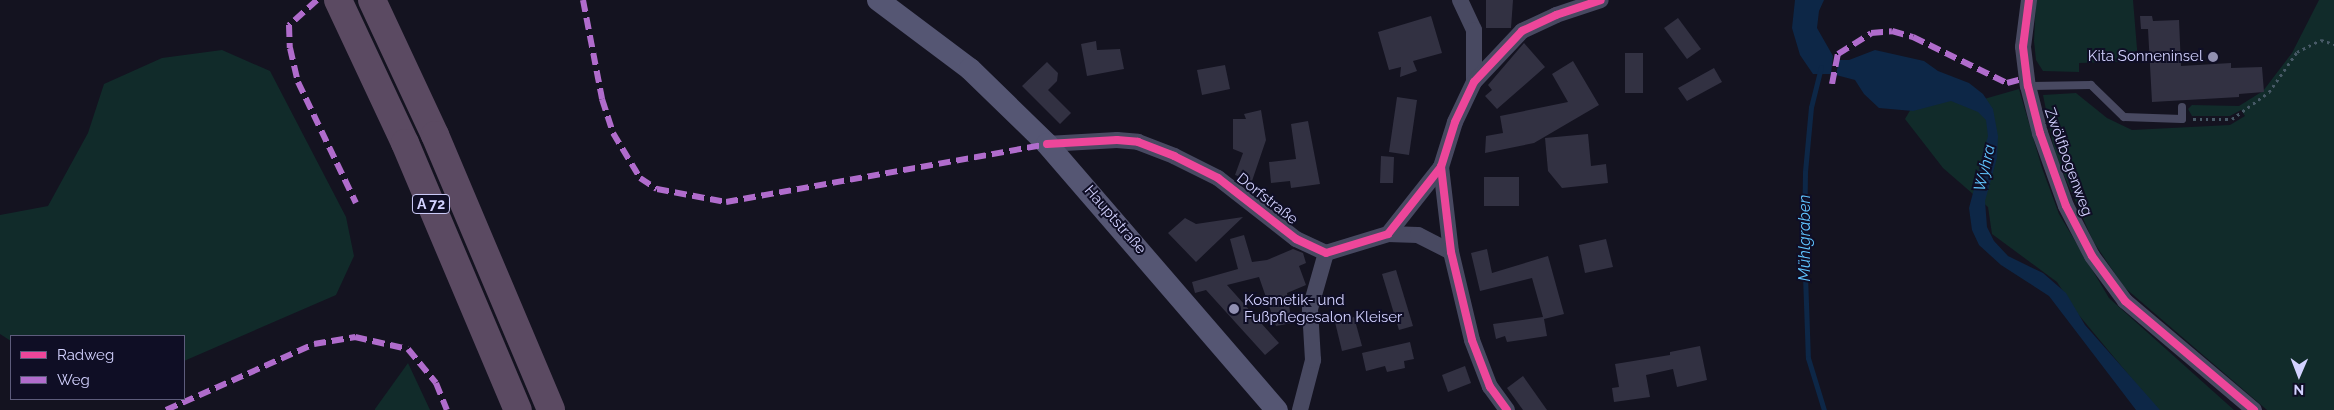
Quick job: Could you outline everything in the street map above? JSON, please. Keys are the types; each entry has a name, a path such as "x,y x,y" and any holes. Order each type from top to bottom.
{"highway":[{"name":"A 72","path":"338,0 405,143 518,410"},
{"name":"A 72","path":"372,0 435,135 551,410"}],"main road":[{"name":"Hauptstraße","path":"878,0 938,44 996,93 1048,144 1277,410"}],"street":[{"path":"1460,0 1474,30 1474,82"},
{"path":"1388,234 1441,168 1455,122 1474,82 1522,31 1556,15 1601,0"},
{"name":"Zwölfbogenweg","path":"2029,0 2023,47 2028,86 2040,133 2066,206 2092,256 2125,300 2254,410"},
{"name":"Dorfstraße","path":"1048,144 1117,140 1138,142 1174,156 1218,178 1296,239 1326,254"},
{"path":"1441,168 1451,252 1472,340 1490,387 1507,410"},
{"path":"1300,410 1313,360 1310,309 1326,254 1388,234 1418,235 1451,252"}],"lane":[{"path":"2028,86 2090,85 2124,117 2182,119 2182,107"}],"path":[{"path":"2182,119 2232,119 2270,92 2297,52 2320,40 2334,44"}],"green space":[{"path":"2036,0 2133,0 2138,61 2079,63 2079,72 2043,71 2036,60 2034,41"},
{"path":"2319,0 2334,0 2334,410 2267,410 2124,287 2093,241 2055,155 2043,95 2076,93 2107,118 2132,130 2230,125 2245,116 2241,110 2230,116 2192,116 2188,109 2192,105 2239,106 2263,91 2292,53"},
{"path":"222,50 270,71 346,217 354,256 336,295 185,361 185,335 10,335 10,340 0,334 0,215 48,206 88,133 104,84 162,58"},
{"path":"1947,88 1970,103 2019,89 2042,168 2059,214 2109,298 2234,410 2158,410 2078,314 2057,282 1992,234 1988,207 1943,168 1905,119 1915,102"},
{"path":"408,363 430,410 375,410 375,409"}],"water":[{"path":"1795,0 1824,0 1819,11 1817,28 1833,56 1831,74 1813,74 1800,55 1792,28"},
{"name":"Wyhra","path":"1875,50 1924,61 1938,71 1969,83 1983,94 1993,109 1998,136 1997,158 1985,201 1987,227 1994,241 2008,256 2043,273 2066,293 2085,325 2160,410 2136,410 2049,296 2001,265 1979,245 1972,230 1969,208 1988,136 1986,120 1978,112 1951,101 1913,111 1879,108 1864,94 1855,80 1836,75 1839,60 1849,60"}],"building":[{"path":"1486,0 1513,0 1511,28 1486,28"},
{"path":"1431,16 1442,53 1413,61 1417,71 1400,77 1401,67 1389,70 1378,32"},
{"path":"2140,16 2152,16 2153,21 2179,20 2181,66 2231,63 2231,68 2262,67 2264,92 2239,94 2239,97 2152,102 2148,29 2141,29"},
{"path":"1678,18 1701,49 1687,59 1664,28"},
{"path":"1096,41 1097,50 1120,49 1124,69 1087,76 1081,44"},
{"path":"1524,43 1545,67 1497,109 1485,96 1492,90 1488,85"},
{"path":"1625,53 1643,53 1643,93 1625,93"},
{"path":"1573,61 1599,105 1534,143 1485,153 1486,136 1503,133 1500,116 1568,102 1552,74"},
{"path":"1047,62 1058,73 1057,81 1048,90 1071,113 1060,124 1022,86"},
{"path":"1225,65 1230,89 1202,95 1197,70"},
{"path":"1714,68 1722,82 1687,101 1678,88"},
{"path":"1397,97 1417,100 1409,155 1389,152"},
{"path":"1261,110 1266,140 1252,181 1235,175 1243,153 1233,149 1233,119 1246,119 1244,114"},
{"path":"1308,121 1320,184 1291,188 1290,181 1271,183 1269,162 1296,159 1291,124"},
{"path":"1588,134 1591,166 1606,164 1608,183 1562,188 1548,171 1545,138"},
{"path":"1381,156 1394,157 1393,183 1380,183"},
{"path":"1484,177 1519,177 1519,206 1484,206"},
{"path":"1243,217 1196,262 1168,233 1185,218 1196,224"},
{"path":"1244,235 1252,262 1267,260 1293,249 1303,253 1306,263 1299,266 1306,285 1287,293 1292,323 1276,326 1259,277 1227,285 1279,343 1265,355 1206,290 1195,293 1192,282 1238,269 1230,239"},
{"path":"1606,239 1613,267 1585,273 1579,245"},
{"path":"1487,249 1492,273 1548,256 1564,314 1544,319 1547,336 1507,342 1505,336 1496,339 1493,324 1543,317 1532,278 1480,291 1471,253"},
{"path":"1396,270 1413,326 1399,330 1382,274"},
{"path":"1354,317 1362,346 1342,351 1335,322"},
{"path":"1410,342 1414,359 1404,361 1405,368 1387,372 1385,366 1366,371 1362,353"},
{"path":"1700,346 1707,380 1677,387 1673,369 1646,375 1650,397 1614,402 1612,388 1619,387 1615,364 1670,355 1670,352"},
{"path":"1465,366 1471,383 1448,392 1442,375"},
{"path":"1523,376 1547,410 1523,410 1507,388"}],"waterway":[{"name":"Mühlgraben","path":"1821,67 1811,107 1805,172 1804,246 1808,358 1824,410"}],"marked path":[{"path":"317,0 289,25 290,48 298,82 356,203"},
{"path":"583,0 602,99 613,133 640,178 657,189 726,202 1047,144"},
{"path":"1832,84 1838,54 1871,33 1892,31 1913,37 2007,83 2026,78"},
{"path":"166,410 314,344 355,337 408,349 436,383 447,410"}],"cycle path":[{"path":"1507,410 1490,387 1472,340 1451,252 1441,167 1455,122 1474,82 1522,31 1556,15 1601,0"},
{"path":"2029,0 2023,47 2028,86 2040,133 2066,206 2092,256 2125,301 2254,410"},
{"path":"1047,144 1117,140 1138,142 1174,156 1218,178 1296,239 1326,253 1388,234 1441,167"}],"place":[{"name":"Kita Sonneninsel","path":"2213,57"},
{"name":"Kosmetik- und Fußpflegesalon Kleiser","path":"1234,309"}]}
